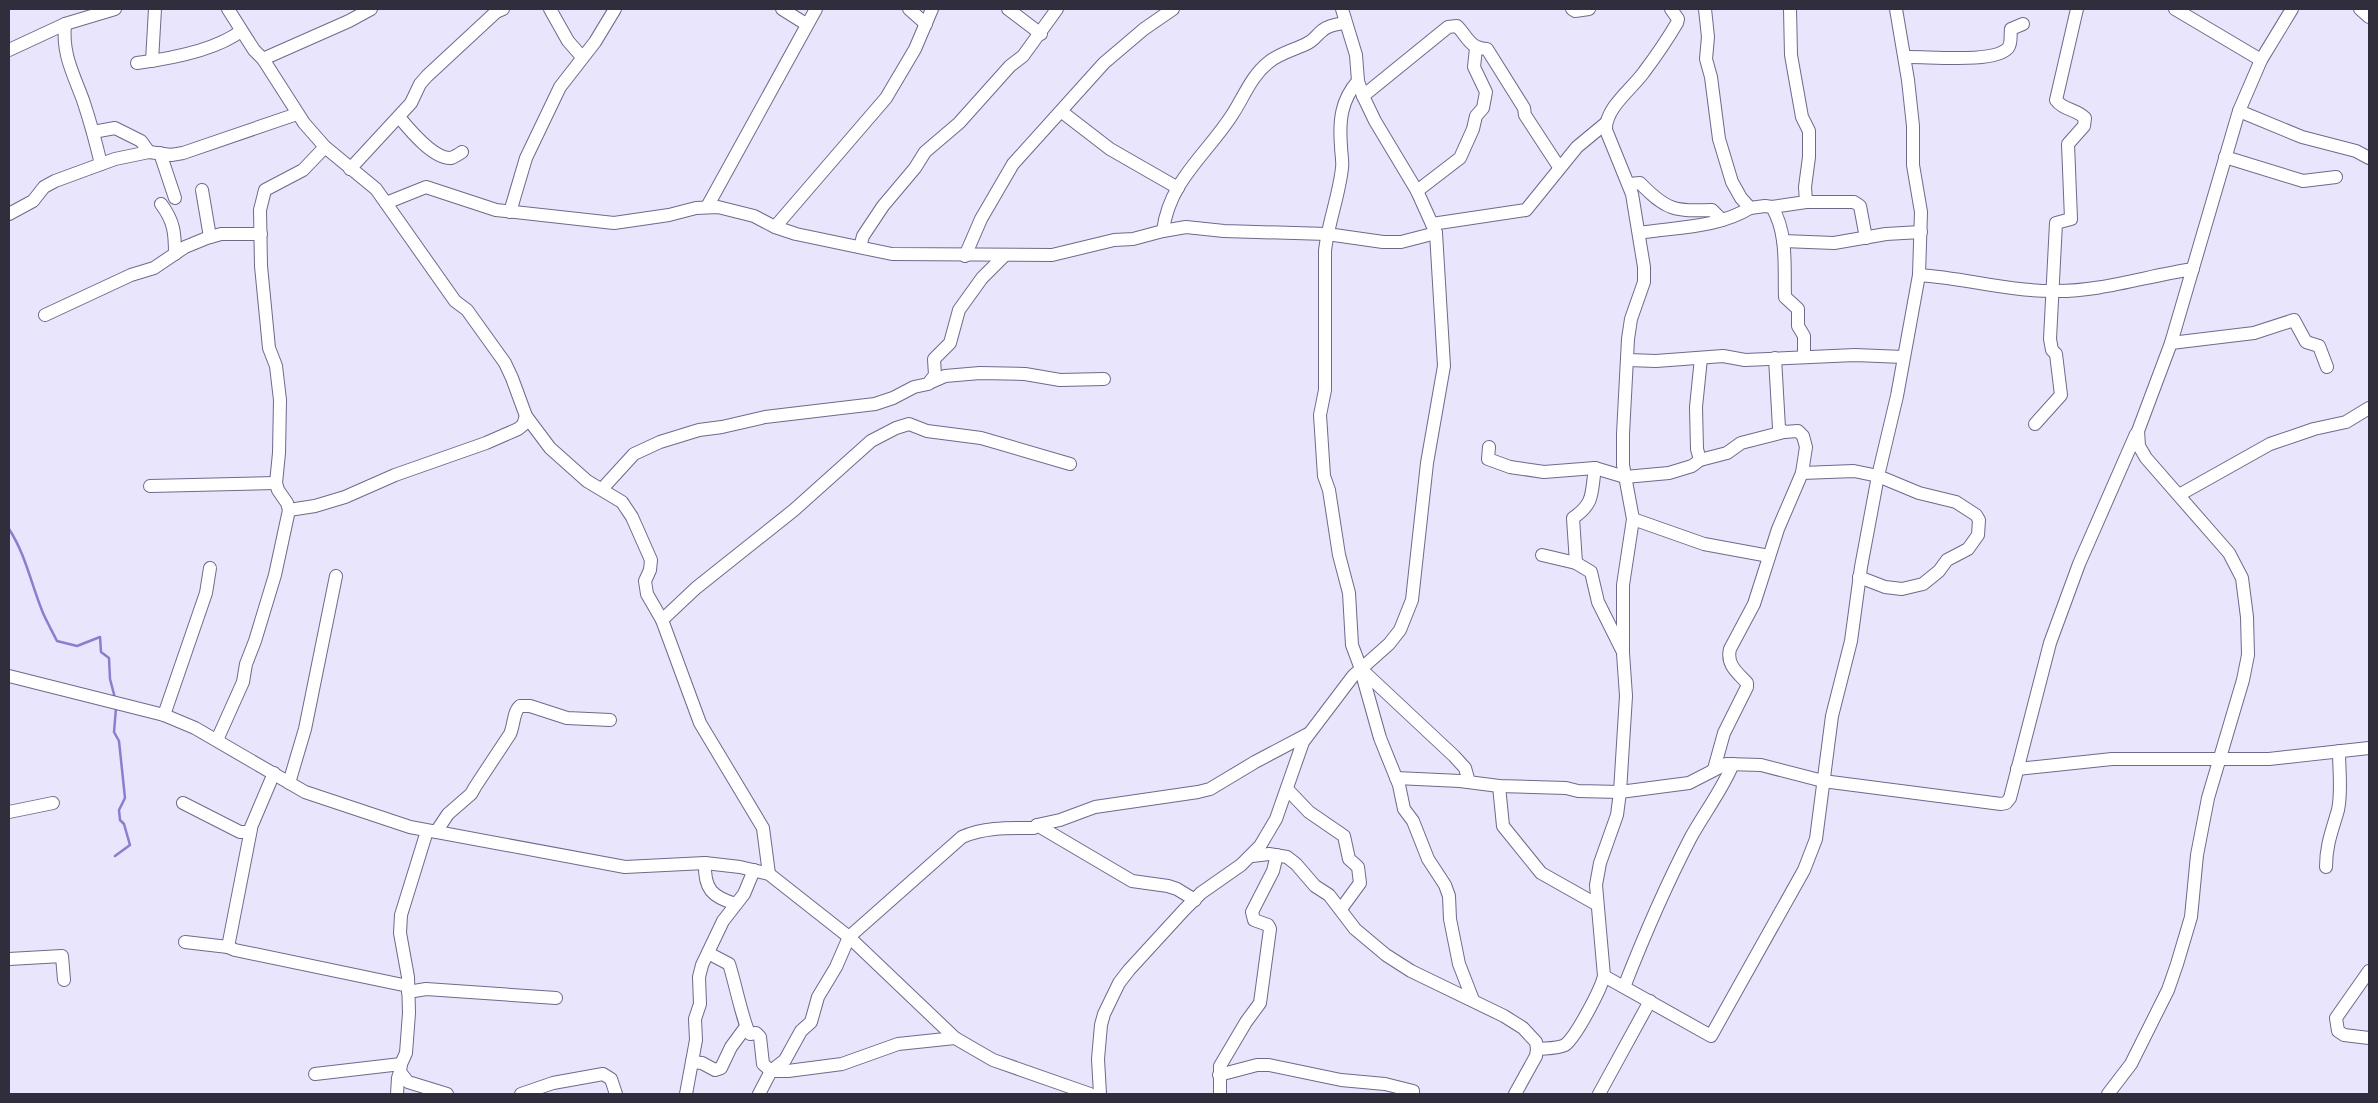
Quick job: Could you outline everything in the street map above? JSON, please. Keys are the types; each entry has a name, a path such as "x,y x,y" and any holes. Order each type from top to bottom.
{"street":[{"path":"9,50 65,24 115,9"},
{"path":"152,61 155,9"},
{"path":"228,9 254,50 264,59 297,114 325,147 376,189 455,301 467,310 505,363 526,416 550,448 578,474 622,502 638,528 652,560 645,588 662,620 700,723 765,834 765,859 769,874"},
{"path":"264,59 349,22 371,9"},
{"path":"350,169 411,103 427,76 496,12 503,9"},
{"path":"550,9 568,41 582,57"},
{"path":"510,212 532,143 560,87 595,42 615,9"},
{"path":"782,9 806,24"},
{"path":"707,207 731,161 768,99 784,64 806,24 816,9"},
{"path":"909,9 926,24"},
{"path":"775,227 886,98 915,49 932,9"},
{"path":"1008,9 1041,34"},
{"path":"860,247 863,236 883,206 915,168 925,152 959,123 1010,66 1023,56 1041,34 1057,9"},
{"path":"964,256 981,219 1004,176 1013,164 1062,112 1078,91 1118,50 1173,9"},
{"path":"1100,1094 1099,1042 1104,1014 1129,970 1195,900 1252,856 1260,846 1276,820 1298,752 1342,690 1360,669 1382,652 1400,630 1409,609 1413,592 1423,491 1444,366 1434,228 1417,191 1375,121 1363,96 1358,81 1356,55 1342,9"},
{"path":"1572,9 1576,11 1589,9"},
{"path":"1705,9 1708,37 1706,59 1711,77 1719,139 1732,182 1740,198 1750,208"},
{"path":"1790,9 1791,55 1802,117 1809,131 1809,157 1805,187 1806,202"},
{"path":"1604,976 1711,1036 1811,855 1819,820 1832,716 1851,641 1859,577 1878,476 1897,396 1919,276 1922,212 1913,165 1913,126 1905,57 1896,9"},
{"path":"2035,424 2061,395 2056,354 2052,350 2050,339 2056,223 2071,220 2068,144 2084,126 2085,118 2078,112 2060,107 2056,100 2078,9"},
{"path":"2175,9 2261,60"},
{"path":"1396,778 1468,782 1499,786 1566,788 1578,791 1620,792 1689,783 1726,764 1761,764 1823,781 2001,804 2006,803 2010,798 2050,643 2080,564 2138,432 2171,344 2239,111 2261,60 2292,9"},
{"path":"2360,9 2369,17"},
{"path":"386,203 426,187 496,210 614,223 707,207 754,216 775,227 818,240 892,254 964,256 1052,255 1114,240 1148,236 1163,231 1186,228 1326,234 1400,242 1434,228 1526,210 1577,147 1606,123 1618,102 1643,74 1669,36 1678,12"},
{"path":"1163,231 1166,212 1178,188 1198,156 1222,130 1234,113 1240,99 1263,68 1293,48 1304,46 1316,39 1322,30 1345,23"},
{"path":"65,24 63,43 66,57 93,132 101,164"},
{"path":"1905,57 1982,58 2008,49 2011,29 2023,24"},
{"path":"1363,96 1448,27 1457,26 1468,42 1476,48 1487,49 1524,108 1525,115 1559,167"},
{"path":"137,63 195,51 232,38 241,31"},
{"path":"1417,191 1460,158 1473,129 1476,116 1483,108 1486,92 1474,67 1476,48"},
{"path":"1358,81 1342,107 1341,147 1343,167 1326,234 1323,328 1325,390 1320,415 1324,476 1339,555 1349,593 1352,645 1380,738 1396,778 1404,809 1413,821 1428,859 1449,896 1450,918 1459,964 1473,1000"},
{"path":"2239,111 2302,137 2356,151 2369,158"},
{"path":"1062,112 1110,149 1178,188"},
{"path":"9,214 33,202 44,187 55,181 101,164 154,152 171,155 183,153 297,114"},
{"path":"398,117 420,140 440,155 452,158 462,152"},
{"path":"1537,1048 1555,1048 1565,1045 1573,1035 1601,987 1604,976 1596,904 1596,885 1598,870 1616,815 1620,792 1626,696 1623,653 1623,586 1633,519 1625,477 1622,447 1631,320 1644,282 1644,267 1629,184 1606,130 1606,123"},
{"path":"93,132 115,128 141,141 154,152 175,198"},
{"path":"217,740 243,682 246,664 275,575 289,510 276,483 279,453 280,400 276,366 270,348 264,303 260,210 266,190 303,170 325,147"},
{"path":"2225,157 2303,181 2336,177"},
{"path":"1629,184 1640,183 1654,198 1678,211 1712,210 1722,220"},
{"path":"202,190 210,237"},
{"path":"1639,233 1702,226 1750,208 1765,206 1772,208 1806,202 1854,202 1860,206 1866,238"},
{"path":"161,204 171,217 175,238 175,254"},
{"path":"1772,208 1779,218 1783,241 1785,297 1798,309 1798,326 1804,336 1804,356"},
{"path":"1783,241 1834,243 1921,232"},
{"path":"45,315 131,275 154,268 185,247 210,237 228,234 261,234"},
{"path":"928,384 935,375 934,359 950,343 959,310 982,278 1004,256"},
{"path":"1919,276 1940,276 2008,289 2053,292 2092,290 2154,275 2193,270"},
{"path":"2171,344 2237,336 2294,320 2306,342 2319,346 2327,367"},
{"path":"1628,360 1723,356 1745,360 1855,355 1903,358"},
{"path":"1700,460 1697,450 1699,440 1696,406 1701,358"},
{"path":"1775,358 1780,428 1784,432"},
{"path":"602,489 634,454 667,440 699,430 722,427 765,417 875,404 945,376 980,373 1025,374 1060,380 1104,379"},
{"path":"2179,495 2264,447 2314,429 2346,422 2369,408"},
{"path":"289,510 324,504 345,497 395,475 486,443 518,429 523,425 526,416"},
{"path":"662,620 696,588 794,510 871,441 896,428 909,424 928,431 981,438 1070,464"},
{"path":"1489,447 1488,459 1510,467 1544,472 1595,468 1625,477 1669,473 1692,466 1700,460 1727,453 1741,443 1784,432 1798,432 1803,436 1806,459 1802,473 1769,556 1754,604 1728,656 1729,663 1747,683 1747,687 1724,733 1714,770"},
{"path":"2108,1094 2131,1064 2168,990 2177,964 2190,917 2198,848 2218,760 2244,680 2248,655 2247,617 2242,578 2229,554 2146,458 2138,446 2138,432"},
{"path":"1576,563 1573,518 1586,510 1590,504 1595,468"},
{"path":"1802,473 1854,471 1878,476 1919,492 1956,502 1976,515 1980,527 1978,535 1968,549 1947,560 1939,571 1923,584 1902,589 1885,587 1859,577"},
{"path":"150,486 276,483"},
{"path":"1633,519 1704,544 1769,556"},
{"path":"1542,555 1576,563 1591,572 1598,602 1623,653"},
{"path":"164,715 206,592 210,568"},
{"path":"289,783 305,729 336,576"},
{"path":"1360,669 1454,756 1464,768 1468,782"},
{"path":"9,676 164,715 217,740 289,783 332,802 392,823 625,867 705,864 754,870 769,874 850,937 955,1038 993,1060 1090,1094"},
{"path":"397,1094 398,1078 408,1042 408,989 400,932 401,915 431,831 476,787 514,727 516,709 520,706 530,706 567,718 610,720"},
{"path":"759,1094 771,1071 785,1060 801,1031 811,1022 818,997 836,967 850,937 962,837 974,832 993,829 1034,828 1037,825 1095,808 1198,792 1210,788 1254,762 1310,733"},
{"path":"2017,769 2112,759 2269,759 2369,748"},
{"path":"2326,867 2329,834 2338,810 2340,791 2339,752"},
{"path":"1624,987 1652,917 1669,886 1679,860 1725,784 1733,764"},
{"path":"228,947 251,829 262,797 274,773"},
{"path":"1499,786 1503,826 1541,873 1596,904"},
{"path":"1287,788 1309,812 1344,836 1349,859 1358,867 1360,883 1341,909"},
{"path":"9,812 53,803"},
{"path":"183,803 240,832 249,832 251,829"},
{"path":"1037,825 1132,881 1177,888 1195,900"},
{"path":"1252,856 1277,855 1287,858 1296,864 1315,886 1329,895 1341,909 1344,918 1355,929 1386,955 1430,981 1473,1000 1523,1028 1532,1036 1537,1048 1533,1062 1515,1094"},
{"path":"1220,1094 1220,1066 1260,1003 1270,929 1268,925 1254,920 1252,912 1273,871 1277,855"},
{"path":"705,864 706,883 718,899 736,904"},
{"path":"686,1094 696,1040 696,1019 700,1004 699,977 723,921 744,894 754,870"},
{"path":"185,942 228,947 408,989 556,998"},
{"path":"708,953 729,964 744,1014 745,1028 750,1034 756,1033 760,1038 764,1064 771,1071 788,1071 842,1064 898,1044 955,1038"},
{"path":"9,959 62,956 64,980"},
{"path":"2369,971 2336,1018 2338,1031 2344,1035 2369,1038"},
{"path":"1599,1094 1650,1001"},
{"path":"692,1062 702,1063 715,1070 721,1068 731,1047 745,1028"},
{"path":"1219,1075 1257,1065 1269,1065 1359,1083 1384,1084 1413,1091 1413,1094"},
{"path":"315,1074 401,1068"},
{"path":"401,1068 408,1082 447,1094"},
{"path":"521,1094 553,1083 602,1074 611,1079 616,1094"}],"waterway":[{"path":"9,529 20,549 43,613 57,641 77,646 100,637 101,652 109,658 110,679 115,698"},
{"path":"115,856 130,845 124,824 120,820 119,810 125,798 119,741 114,732 116,708"}]}
